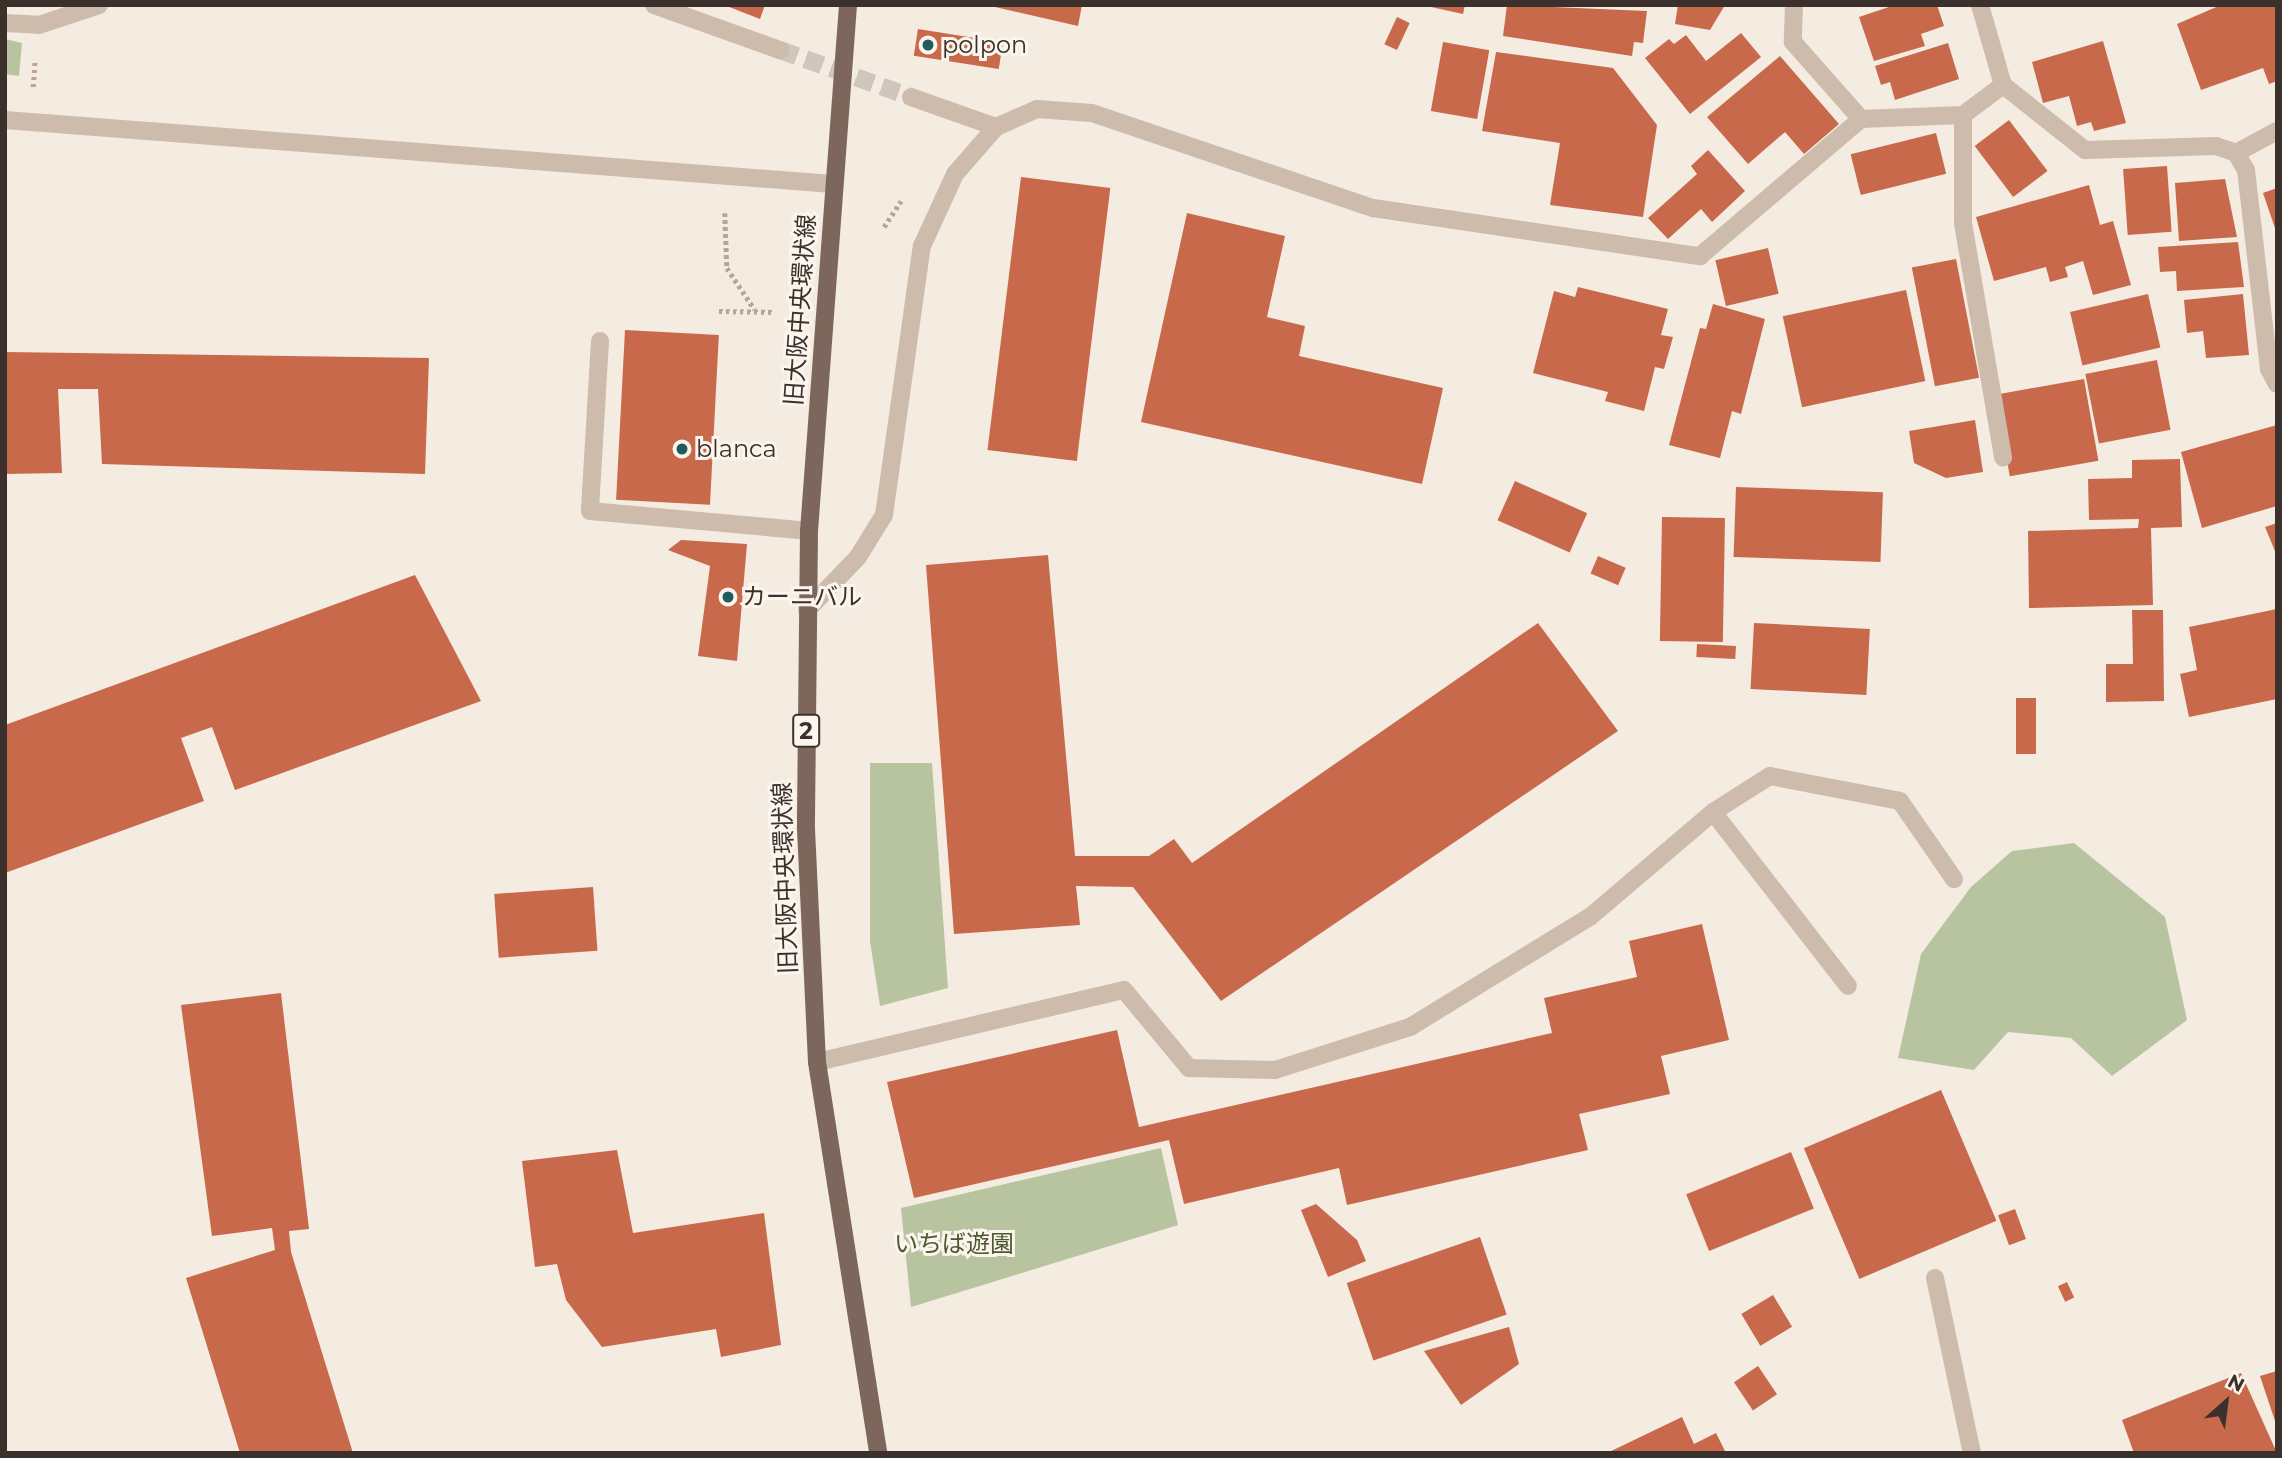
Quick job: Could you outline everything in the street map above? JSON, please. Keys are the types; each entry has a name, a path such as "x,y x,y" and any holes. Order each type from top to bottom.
{"main road":[{"name":"旧大阪中央環状線","path":"848,5 832,184 809,531 806,829 817,1062 878,1453"}],"street":[{"path":"5,23 39,25 99,5"},
{"path":"654,5 780,50"},
{"path":"1794,5 1793,42 1861,119"},
{"path":"1980,5 2003,85 2085,150 2216,146 2236,153 2246,170 2269,369 2277,384"},
{"path":"807,610 858,557 884,515 922,246 954,174 996,127 1037,109 1092,113 1373,208 1700,256 1861,119 1963,114 2003,85"},
{"path":"911,97 996,127"},
{"path":"1963,114 1963,223 2003,458"},
{"path":"5,120 832,184"},
{"path":"2236,153 2277,131"},
{"path":"600,341 590,511 809,531"},
{"path":"817,1062 1124,990 1189,1068 1275,1070 1410,1027 1591,916 1713,813 1770,776 1900,801 1954,879"},
{"path":"1713,813 1848,986"},
{"path":"1936,1278 1972,1453"}],"path":[{"path":"725,213 727,268 755,310"},
{"path":"719,311 775,312"}],"green space":[{"path":"5,39 22,43 19,76 5,74"},
{"path":"870,763 932,763 948,988 880,1006 870,941"},
{"path":"2074,843 2165,917 2187,1020 2112,1076 2071,1038 2008,1032 1974,1070 1898,1058 1921,954 1971,887 2012,851"},
{"name":"いちば遊園","path":"1161,1148 1178,1225 911,1307 901,1208"}],"building":[{"path":"724,5 765,5 760,19"},
{"path":"986,5 1082,5 1078,26"},
{"path":"1422,5 1465,5 1463,14"},
{"path":"1507,5 1647,11 1643,43 1634,42 1632,56 1503,36"},
{"path":"1678,5 1725,5 1710,30 1675,24"},
{"path":"1895,5 1937,5 1944,26 1921,34 1925,46 1874,61 1859,17"},
{"path":"2221,5 2277,5 2277,81 2269,84 2263,68 2201,90 2177,24"},
{"path":"1397,17 1410,23 1397,50 1384,44"},
{"path":"918,29 1003,42 999,69 914,56"},
{"path":"1741,33 1761,57 1690,114 1645,58 1669,39 1674,44 1686,35 1706,61"},
{"path":"2103,41 2126,123 2094,131 2091,122 2077,126 2069,96 2043,103 2032,62"},
{"path":"1443,42 1489,50 1477,119 1431,111"},
{"path":"1948,43 1959,79 1895,100 1890,82 1881,85 1875,66"},
{"path":"1496,52 1613,68 1657,125 1643,217 1550,205 1560,143 1482,131"},
{"path":"1780,56 1839,124 1804,154 1785,132 1748,164 1707,117"},
{"path":"2009,120 2048,171 2013,197 1975,146"},
{"path":"1936,133 1946,174 1861,195 1851,154"},
{"path":"1708,150 1745,191 1712,222 1701,209 1668,239 1648,218 1697,174 1691,166"},
{"path":"2167,166 2172,232 2128,235 2123,169"},
{"path":"1021,177 1110,188 1077,461 987,450"},
{"path":"2225,179 2237,237 2179,241 2175,183"},
{"path":"2089,185 2100,225 2113,221 2131,285 2093,295 2083,261 2065,267 2068,277 2050,282 2046,267 1994,281 1976,217"},
{"path":"2277,188 2277,231 2276,231 2263,193"},
{"path":"1187,213 1285,236 1267,317 1305,326 1299,356 1443,388 1422,484 1141,422"},
{"path":"2238,242 2244,287 2177,291 2176,271 2160,272 2158,247"},
{"path":"1768,248 1779,294 1726,306 1715,260"},
{"path":"1956,259 1979,378 1935,386 1912,268"},
{"path":"1578,287 1668,309 1661,335 1673,337 1664,369 1655,367 1644,411 1605,401 1608,392 1533,373 1554,291 1575,297"},
{"path":"1906,290 1925,381 1802,407 1783,316"},
{"path":"2148,294 2160,348 2082,366 2070,312"},
{"path":"2243,294 2249,355 2206,358 2203,331 2187,333 2184,300"},
{"path":"1713,304 1765,319 1741,414 1732,411 1720,458 1669,445 1700,328 1706,329"},
{"path":"625,330 719,335 710,505 616,500"},
{"path":"5,352 429,358 425,474 102,464 98,389 58,389 62,473 5,474"},
{"path":"2157,360 2171,430 2099,444 2085,374"},
{"path":"2084,379 2098,461 2010,476 1995,395"},
{"path":"1975,420 1983,472 1946,478 1914,463 1909,431"},
{"path":"2277,425 2277,506 2202,528 2181,452"},
{"path":"2180,459 2182,527 2151,528 2153,605 2029,608 2028,531 2138,528 2139,519 2089,520 2088,479 2132,478 2132,460"},
{"path":"1515,481 1587,513 1570,552 1498,520"},
{"path":"1736,487 1883,492 1880,562 1734,557"},
{"path":"1662,517 1725,518 1723,642 1660,641"},
{"path":"2277,523 2277,556 2265,527"},
{"path":"681,540 747,544 737,661 698,656 710,566 668,550"},
{"path":"1048,555 1075,856 1149,856 1174,839 1192,863 1538,623 1618,731 1221,1001 1133,887 1076,886 1080,925 954,934 926,565"},
{"path":"1598,556 1626,568 1618,585 1591,573"},
{"path":"415,575 481,701 235,790 212,727 181,738 204,801 5,873 5,725"},
{"path":"2277,609 2277,699 2189,717 2180,674 2197,670 2189,627"},
{"path":"2132,610 2163,610 2164,701 2106,702 2106,664 2133,664"},
{"path":"1754,623 1870,629 1866,695 1751,689"},
{"path":"1697,644 1736,646 1735,659 1696,657"},
{"path":"2016,698 2036,698 2036,754 2016,754"},
{"path":"593,887 597,951 499,958 494,894"},
{"path":"1702,924 1729,1040 1661,1056 1670,1094 1579,1114 1588,1150 1347,1205 1339,1168 1184,1204 1169,1140 914,1198 887,1082 1117,1030 1139,1127 1552,1033 1544,998 1637,977 1629,941"},
{"path":"281,993 309,1229 289,1231 291,1252 353,1453 240,1453 186,1278 275,1250 272,1228 212,1236 181,1005"},
{"path":"1941,1090 1996,1221 1859,1279 1804,1148"},
{"path":"617,1150 633,1233 764,1213 781,1345 721,1357 716,1329 602,1347 566,1300 557,1264 535,1267 522,1161"},
{"path":"1791,1152 1814,1209 1709,1251 1686,1194"},
{"path":"1316,1204 1357,1240 1366,1261 1328,1277 1301,1210"},
{"path":"2015,1209 2026,1239 2009,1245 1998,1215"},
{"path":"1480,1237 1507,1315 1373,1360 1347,1283"},
{"path":"2067,1282 2074,1297 2065,1302 2058,1286"},
{"path":"1773,1295 1792,1327 1760,1346 1741,1314"},
{"path":"1509,1327 1519,1364 1461,1405 1424,1351"},
{"path":"1758,1366 1777,1394 1753,1410 1734,1382"},
{"path":"2277,1371 2277,1424 2276,1424 2260,1376"},
{"path":"2241,1373 2277,1453 2134,1453 2122,1420"},
{"path":"1682,1417 1694,1444 1716,1433 1726,1453 1607,1453"}],"tunnel":[{"path":"780,50 911,97"}],"place":[{"name":"polpon","path":"928,45"},
{"name":"blanca","path":"682,449"},
{"name":"カーニバル","path":"728,597"}]}
